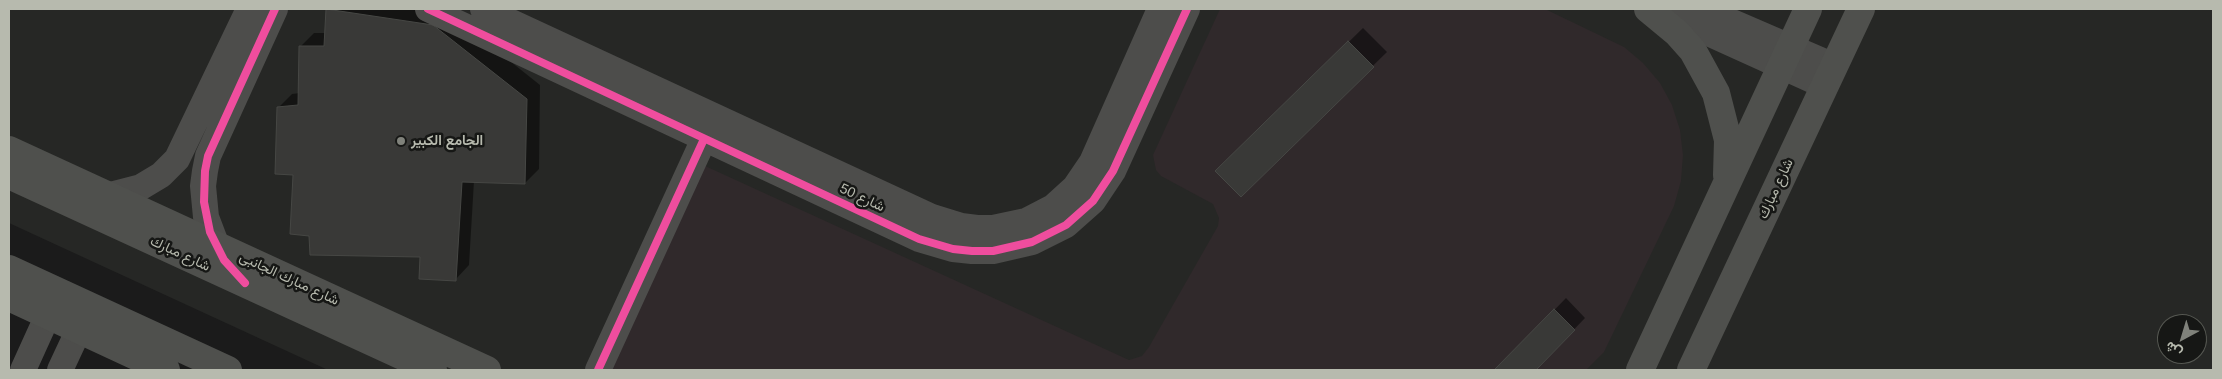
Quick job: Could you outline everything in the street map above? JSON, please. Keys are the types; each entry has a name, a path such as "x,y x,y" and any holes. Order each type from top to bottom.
{"main road":[{"path":"1648,9 1677,33 1693,51 1716,93 1728,140 1726,188"},
{"path":"1640,370 1808,9"},
{"name":"شارع مبارك","path":"1691,370 1861,9"},
{"name":"شارع مبارك الجانبى","path":"9,150 106,196 170,237 217,246 487,370"},
{"name":"شارع مبارك","path":"9,176 170,237 244,283 433,370"},
{"path":"9,269 54,304 84,318 228,370"},
{"path":"9,297 54,304"},
{"path":"84,318 166,370"}],"street":[{"path":"106,196 141,187 161,176 176,159 249,9"},
{"path":"244,283 229,266 217,246 206,217 204,202 205,171 208,156 275,9"},
{"name":"شارع 50","path":"428,9 704,139 738,141"},
{"name":"شارع 50","path":"483,9 738,141 919,239 953,248 993,251 1032,242 1050,234 1080,214 1104,186 1119,130 1160,9"},
{"name":"شارع 50","path":"1119,130 1187,9"},
{"path":"1654,9 1786,57 1829,76"},
{"path":"1702,9 1786,57"},
{"path":"598,370 704,139"},
{"path":"23,370 54,304"},
{"path":"60,370 84,318"}],"shaded area":[{"path":"9,9 2213,9 2213,370 328,370 9,223"},
{"path":"1220,9 1545,9 1624,47 1643,63 1660,83 1672,105 1680,130 1683,155 1681,181 1674,206 1604,352 1586,370 608,370 703,165 1129,360 1142,356 1149,347 1218,226 1219,218 1213,204 1161,176 1156,170 1153,155"}],"building":[{"name":"الجامع الكبير","path":"326,9 433,25 527,99 525,184 462,182 456,281 419,279 420,257 310,255 309,236 290,234 293,175 275,174 277,107 298,105 299,46 324,46"},
{"path":"1348,41 1374,67 1241,197 1215,171"},
{"path":"1554,309 1575,330 1536,370 1494,370"}],"cycle path":[{"path":"245,283 224,260 210,232 204,202 205,171 208,156 275,9"},
{"path":"428,9 919,239 953,249 972,251 993,251 1032,242 1066,225 1093,201 1113,171 1187,9"},
{"path":"598,370 704,139"}],"place":[{"name":"الجامع الكبير","path":"401,141"}]}
